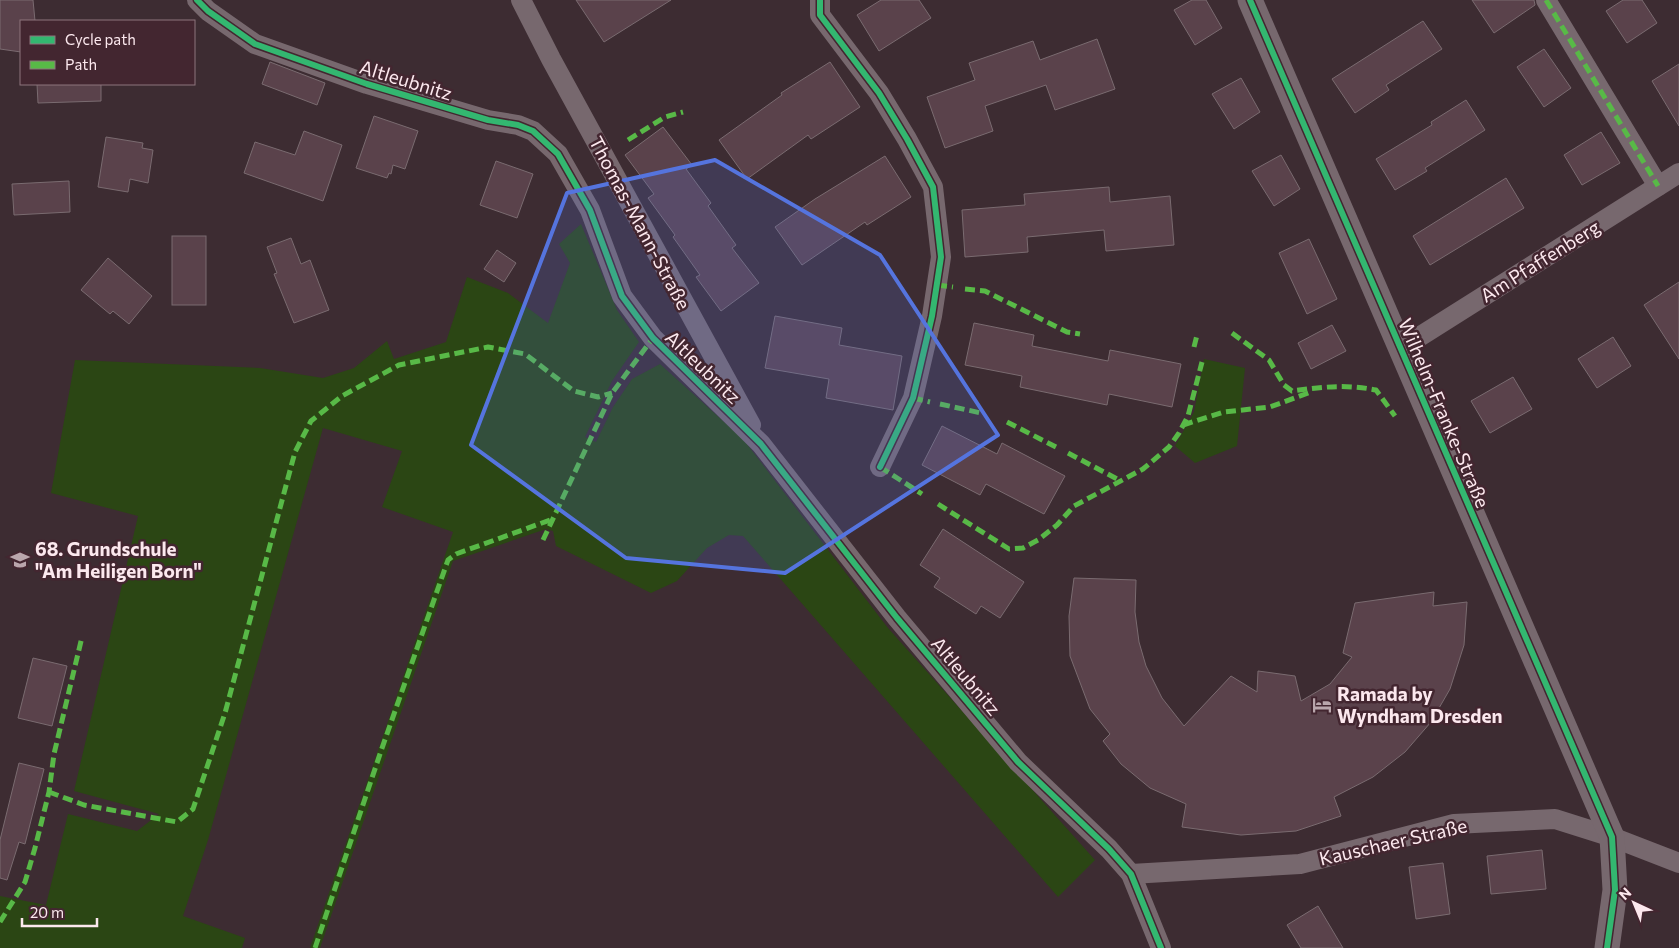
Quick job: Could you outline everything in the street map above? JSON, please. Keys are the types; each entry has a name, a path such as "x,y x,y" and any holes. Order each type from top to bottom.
{"street":[{"name":"Altleubnitz","path":"197,0 208,11 255,44 367,84 488,120 518,125 533,131 558,154 590,210 622,296 652,338 761,444 897,618 1018,762 1109,849 1131,874 1161,948"},
{"name":"Thomas-Mann-Straße","path":"522,0 551,59 761,444"},
{"path":"820,0 820,15 879,93 933,186 941,257 932,316 913,398 880,467"},
{"name":"Wilhelm-Franke-Straße","path":"1250,0 1612,837"},
{"path":"1546,0 1658,186"},
{"name":"Am Pfaffenberg","path":"1400,349 1679,173"},
{"name":"Kauschaer Straße","path":"1131,874 1300,864 1454,824 1555,820 1612,837 1679,863"},
{"path":"1607,948 1615,890 1612,837"}],"highlighted area":[{"path":"715,160 880,255 998,435 785,573 626,558 471,445 567,193"}],"green space":[{"path":"581,224 617,310 639,342 612,381 585,437 596,442 613,407 632,379 660,364 743,439 888,628 1095,860 1058,897 743,536 729,535 707,548 677,581 651,593 556,546 553,531 546,529 453,561 320,948 310,948 453,532 382,507 402,451 323,428 208,840 183,916 245,938 242,948 0,948 0,896 46,905 68,814 137,831 159,814 74,791 138,516 51,493 75,360 260,368 323,378 354,368 387,341 394,359 446,342 467,277 508,293 548,323 570,263 559,244"},
{"path":"1204,359 1245,368 1237,446 1195,463 1175,446 1194,412"}],"building":[{"path":"0,0 33,0 35,20 20,20 20,52 0,49"},
{"path":"576,0 671,0 604,42"},
{"path":"881,0 919,0 931,18 879,51 857,15"},
{"path":"1192,0 1206,0 1222,28 1195,45 1174,10"},
{"path":"1472,0 1534,0 1535,5 1494,33"},
{"path":"1623,0 1642,0 1657,23 1627,43 1606,11"},
{"path":"1423,21 1442,49 1386,85 1389,90 1355,113 1332,79"},
{"path":"1097,39 1115,89 1055,110 1046,85 985,106 993,131 945,148 927,97 975,80 969,63 1033,41 1040,60"},
{"path":"1544,49 1571,88 1544,107 1517,67"},
{"path":"270,62 325,83 317,105 262,84"},
{"path":"830,62 860,107 811,139 808,135 747,179 719,140 782,95 781,93"},
{"path":"1679,64 1679,126 1652,81"},
{"path":"1241,78 1260,112 1234,129 1212,94"},
{"path":"37,85 101,85 101,101 38,103"},
{"path":"1466,100 1485,130 1425,168 1427,171 1395,190 1376,159 1432,125 1431,122"},
{"path":"374,116 418,131 405,169 393,165 391,174 389,173 387,178 356,168"},
{"path":"663,127 692,165 686,169 711,203 708,206 736,245 732,248 759,283 721,311 696,277 700,275 673,237 675,235 648,198 654,194 625,155"},
{"path":"304,131 342,145 323,201 244,173 255,142 295,155"},
{"path":"1601,132 1620,163 1582,185 1564,155"},
{"path":"106,137 143,143 142,148 153,150 148,183 130,179 128,192 98,187"},
{"path":"1281,155 1300,189 1274,206 1252,171"},
{"path":"885,156 911,197 867,225 865,222 802,265 775,227 815,199"},
{"path":"496,161 533,174 517,218 480,205"},
{"path":"1506,178 1524,208 1430,265 1413,236"},
{"path":"69,181 70,212 14,215 12,184"},
{"path":"1109,187 1110,202 1170,196 1174,245 1106,251 1104,230 1027,237 1028,252 965,257 962,210 1025,205 1024,194"},
{"path":"172,236 206,236 206,305 172,305"},
{"path":"291,238 301,264 310,260 329,310 294,323 274,274 277,273 267,247"},
{"path":"1309,239 1337,299 1307,314 1279,253"},
{"path":"497,250 516,263 504,282 484,269"},
{"path":"108,258 152,296 129,324 113,311 110,314 81,290"},
{"path":"1679,282 1679,359 1644,305"},
{"path":"775,316 842,328 839,345 902,356 893,410 826,398 829,379 765,368"},
{"path":"974,323 1034,335 1032,346 1108,361 1110,350 1181,364 1172,407 1109,394 1107,405 1020,387 1022,376 965,365"},
{"path":"1332,325 1346,351 1311,369 1298,343"},
{"path":"1613,337 1631,366 1597,388 1578,359"},
{"path":"1513,377 1532,409 1490,433 1471,401"},
{"path":"942,426 997,454 1002,443 1065,476 1044,514 986,484 980,495 922,465"},
{"path":"943,529 1024,582 1000,618 981,606 976,614 934,587 940,578 920,565"},
{"name":"Ramada by Wyndham Dresden","path":"1074,578 1136,580 1135,612 1139,642 1146,666 1162,698 1184,726 1231,676 1257,692 1258,671 1295,676 1301,701 1330,684 1352,657 1343,653 1355,603 1434,592 1433,606 1467,602 1464,645 1450,689 1431,722 1405,752 1373,777 1334,797 1341,816 1296,831 1241,835 1182,827 1186,804 1150,788 1121,764 1103,741 1110,734 1090,709 1070,656 1069,616"},
{"path":"33,658 67,666 52,726 18,718"},
{"path":"19,763 44,769 25,844 19,842 7,880 0,878 0,840"},
{"path":"1542,850 1546,889 1491,894 1487,856"},
{"path":"1443,863 1450,914 1416,919 1409,867"},
{"path":"1318,906 1343,948 1301,948 1287,925"}],"marked path":[{"path":"1546,0 1658,186"},
{"path":"628,140 665,117 683,112"},
{"path":"937,285 953,287"},
{"path":"965,289 985,291 1067,332 1080,334"},
{"path":"1232,333 1269,360 1284,385 1292,391 1324,387 1376,390 1395,416"},
{"path":"1194,347 1197,335"},
{"path":"543,540 612,393 653,338"},
{"path":"49,792 84,805 177,822 193,809 225,713 295,452 311,421 342,396 399,365 488,347 525,354 574,391 598,397 612,393"},
{"path":"938,504 1009,549 1023,548 1038,540 1057,525 1074,506 1143,469 1169,447 1188,416 1202,362"},
{"path":"1183,425 1224,412 1270,407 1311,392"},
{"path":"913,398 930,402"},
{"path":"940,404 981,413"},
{"path":"1007,422 1056,447"},
{"path":"1068,453 1121,481"},
{"path":"880,467 922,494"},
{"path":"315,948 448,560 456,554 553,519"},
{"path":"0,922 25,882 35,848 49,792 54,754 82,637"}],"cycle path":[{"path":"197,0 208,11 255,44 367,84 488,120 518,125 533,131 558,154 590,210 622,296 653,338 761,444 897,618 1018,762 1109,849 1131,874 1161,948"},
{"path":"820,0 820,15 879,93 933,187 941,257 932,316 913,398 880,467"},
{"path":"1250,0 1612,837 1615,890 1607,948"}],"place":[{"name":"68. Grundschule \"Am Heiligen Born\"","path":"20,560"},
{"name":"Ramada by Wyndham Dresden","path":"1322,705"}]}
